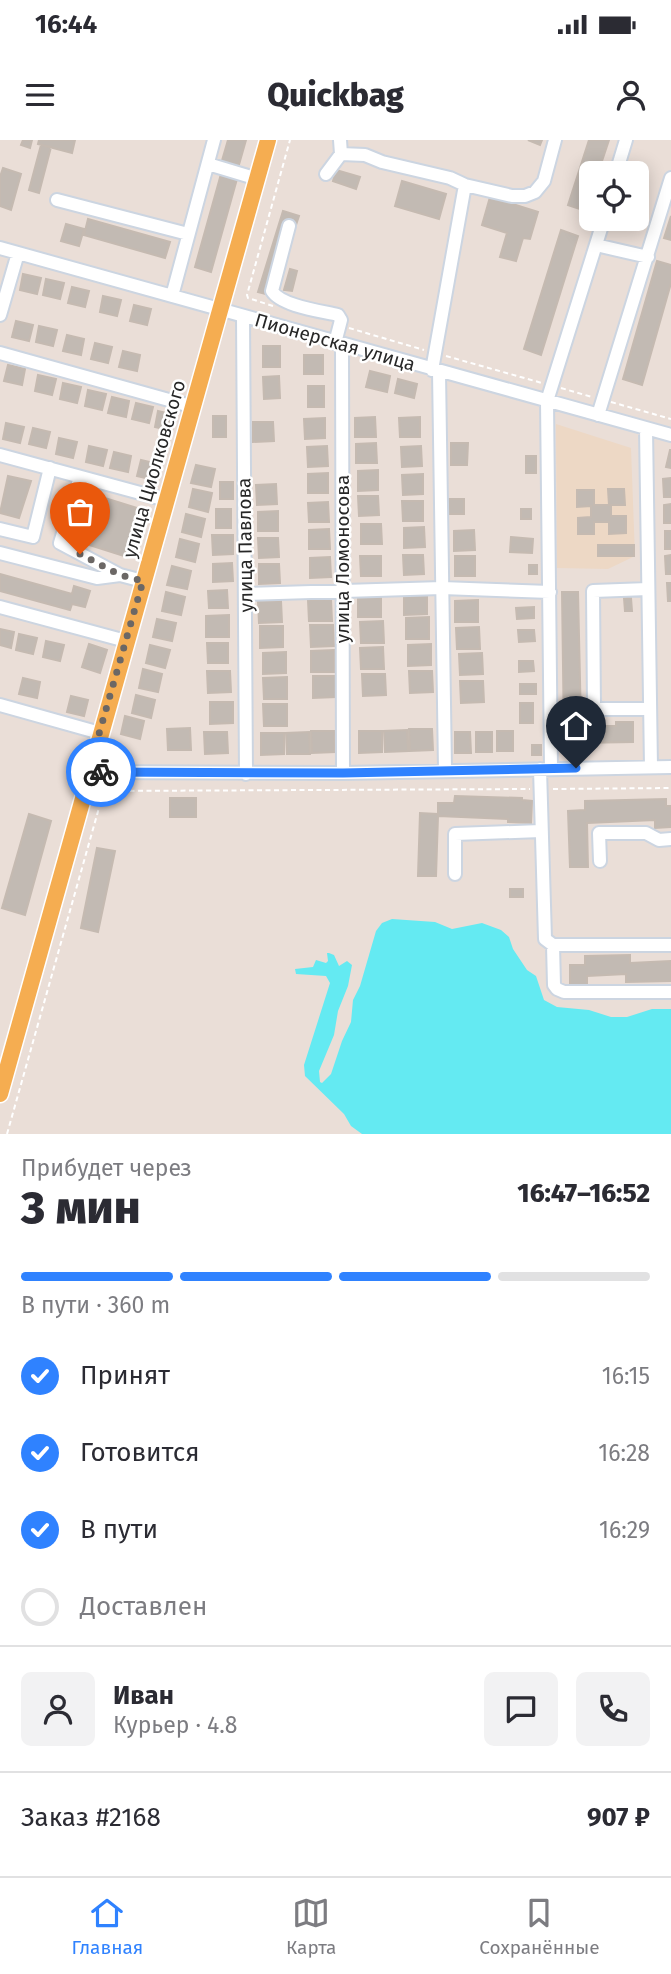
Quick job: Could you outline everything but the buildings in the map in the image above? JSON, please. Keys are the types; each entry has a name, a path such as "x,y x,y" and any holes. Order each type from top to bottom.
{"main road":[{"name":"улица Циолковского","path":"0,1094 88,772 222,310 268,140"}],"street":[{"path":"172,296 214,140"},
{"path":"326,174 341,154 340,140"},
{"path":"341,154 365,155 382,162 450,178 465,185 512,196 525,196 535,192 544,181 555,140"},
{"path":"620,161 626,140"},
{"path":"208,164 258,179"},
{"path":"598,415 671,178"},
{"path":"445,770 435,353 465,185"},
{"path":"57,200 188,234"},
{"path":"289,226 272,284 275,296 283,302 338,316 340,326"},
{"path":"600,231 547,401 550,592 545,769 540,789 545,939 553,945 671,945"},
{"path":"596,245 648,257"},
{"name":"Пионерская улица","path":"0,248 671,435"},
{"path":"0,315 18,253"},
{"name":"улица Павлова","path":"243,316 246,774"},
{"name":"улица Ломоносова","path":"340,326 343,773"},
{"path":"0,353 194,407"},
{"path":"646,428 651,767"},
{"path":"0,455 166,500"},
{"path":"0,529 33,537 50,468"},
{"path":"80,477 60,543 120,575 143,581"},
{"path":"0,553 97,578 120,575"},
{"path":"246,594 442,588 550,592"},
{"path":"648,589 593,591 594,709 650,709"},
{"path":"0,607 126,640"},
{"path":"0,705 100,733"},
{"path":"88,772 246,774 671,767"},
{"path":"455,874 454,834 541,831"},
{"path":"600,861 599,833 646,833 659,840 671,839"},
{"path":"553,945 554,985 564,992 671,992"}],"path":[{"path":"278,308 253,301 247,295 290,140"},
{"path":"340,326 671,419"},
{"path":"7,1134 109,772"},
{"path":"104,791 671,788"}],"shaded area":[{"path":"556,424 631,448 635,556 608,569 557,568"}],"water":[{"path":"392,919 435,922 452,929 482,923 501,930 509,937 513,949 527,970 536,976 544,1000 557,1007 589,1010 611,1017 627,1017 652,1009 671,1009 671,1134 362,1134 351,1126 344,1114 305,1076 304,1065 330,983 326,976 296,974 295,969 313,967 316,960 326,963 327,953 334,955 339,966 347,961 352,965 348,986 338,1011 334,1035 319,1071 322,1083 331,1074 351,1022 353,1000 360,986 376,931 382,923"}],"way so far":[{"path":"80,554 120,575 143,581 88,772 101,772"}],"route":[{"path":"101,772 246,774 576,768"}]}
